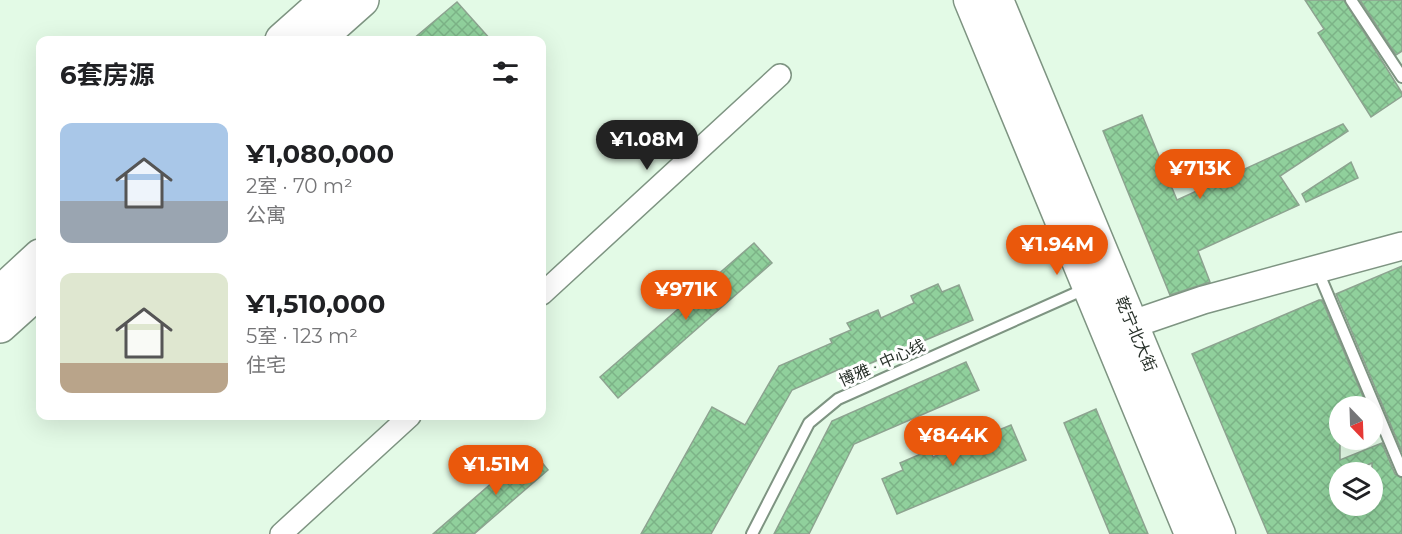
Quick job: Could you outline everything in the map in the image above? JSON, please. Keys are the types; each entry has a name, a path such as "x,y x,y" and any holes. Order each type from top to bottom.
{"main road":[{"path":"286,36 327,0"},
{"path":"322,36 362,0"},
{"name":"乾宁北大街","path":"969,0 1190,534"},
{"name":"乾宁北大街","path":"998,0 1220,534"},
{"path":"0,293 36,260"},
{"path":"0,326 36,294"}],"street":[{"path":"546,290 780,75"},
{"path":"1132,324 1203,300 1402,246"},
{"path":"281,534 406,420"}],"lane":[{"path":"1351,0 1402,77"},
{"path":"1317,269 1402,471"},
{"name":"博雅 · 中心线","path":"752,534 809,423 829,405 1088,288"}],"building":[{"path":"1305,0 1344,0 1402,96 1371,117 1318,33 1324,29"},
{"path":"1360,0 1402,0 1402,51 1396,55"},
{"path":"457,2 487,36 417,36"},
{"path":"1142,115 1177,200 1343,124 1348,131 1280,176 1299,205 1198,251 1210,282 1170,295 1103,131"},
{"path":"1351,162 1358,178 1306,202 1302,194"},
{"path":"754,243 772,263 618,398 600,377"},
{"path":"1402,266 1402,452 1383,407 1383,396 1379,396 1336,294"},
{"path":"938,284 942,292 959,285 973,320 845,374 842,368 792,390 711,534 641,534 712,407 745,425 779,366 832,343 830,339 851,330 847,323 878,310 881,318 914,303 911,296"},
{"path":"1322,300 1363,396 1329,396 1329,450 1340,450 1340,460 1365,450 1383,450 1383,445 1395,474 1402,478 1402,534 1268,534 1192,354"},
{"path":"966,362 979,390 854,444 809,534 774,534 832,421"},
{"path":"1096,409 1148,534 1110,534 1064,423"},
{"path":"991,424 994,432 1011,425 1026,460 897,514 882,479 903,470 900,463 930,450 933,457 966,443 963,435"},
{"path":"531,449 548,470 474,534 433,534"}]}
